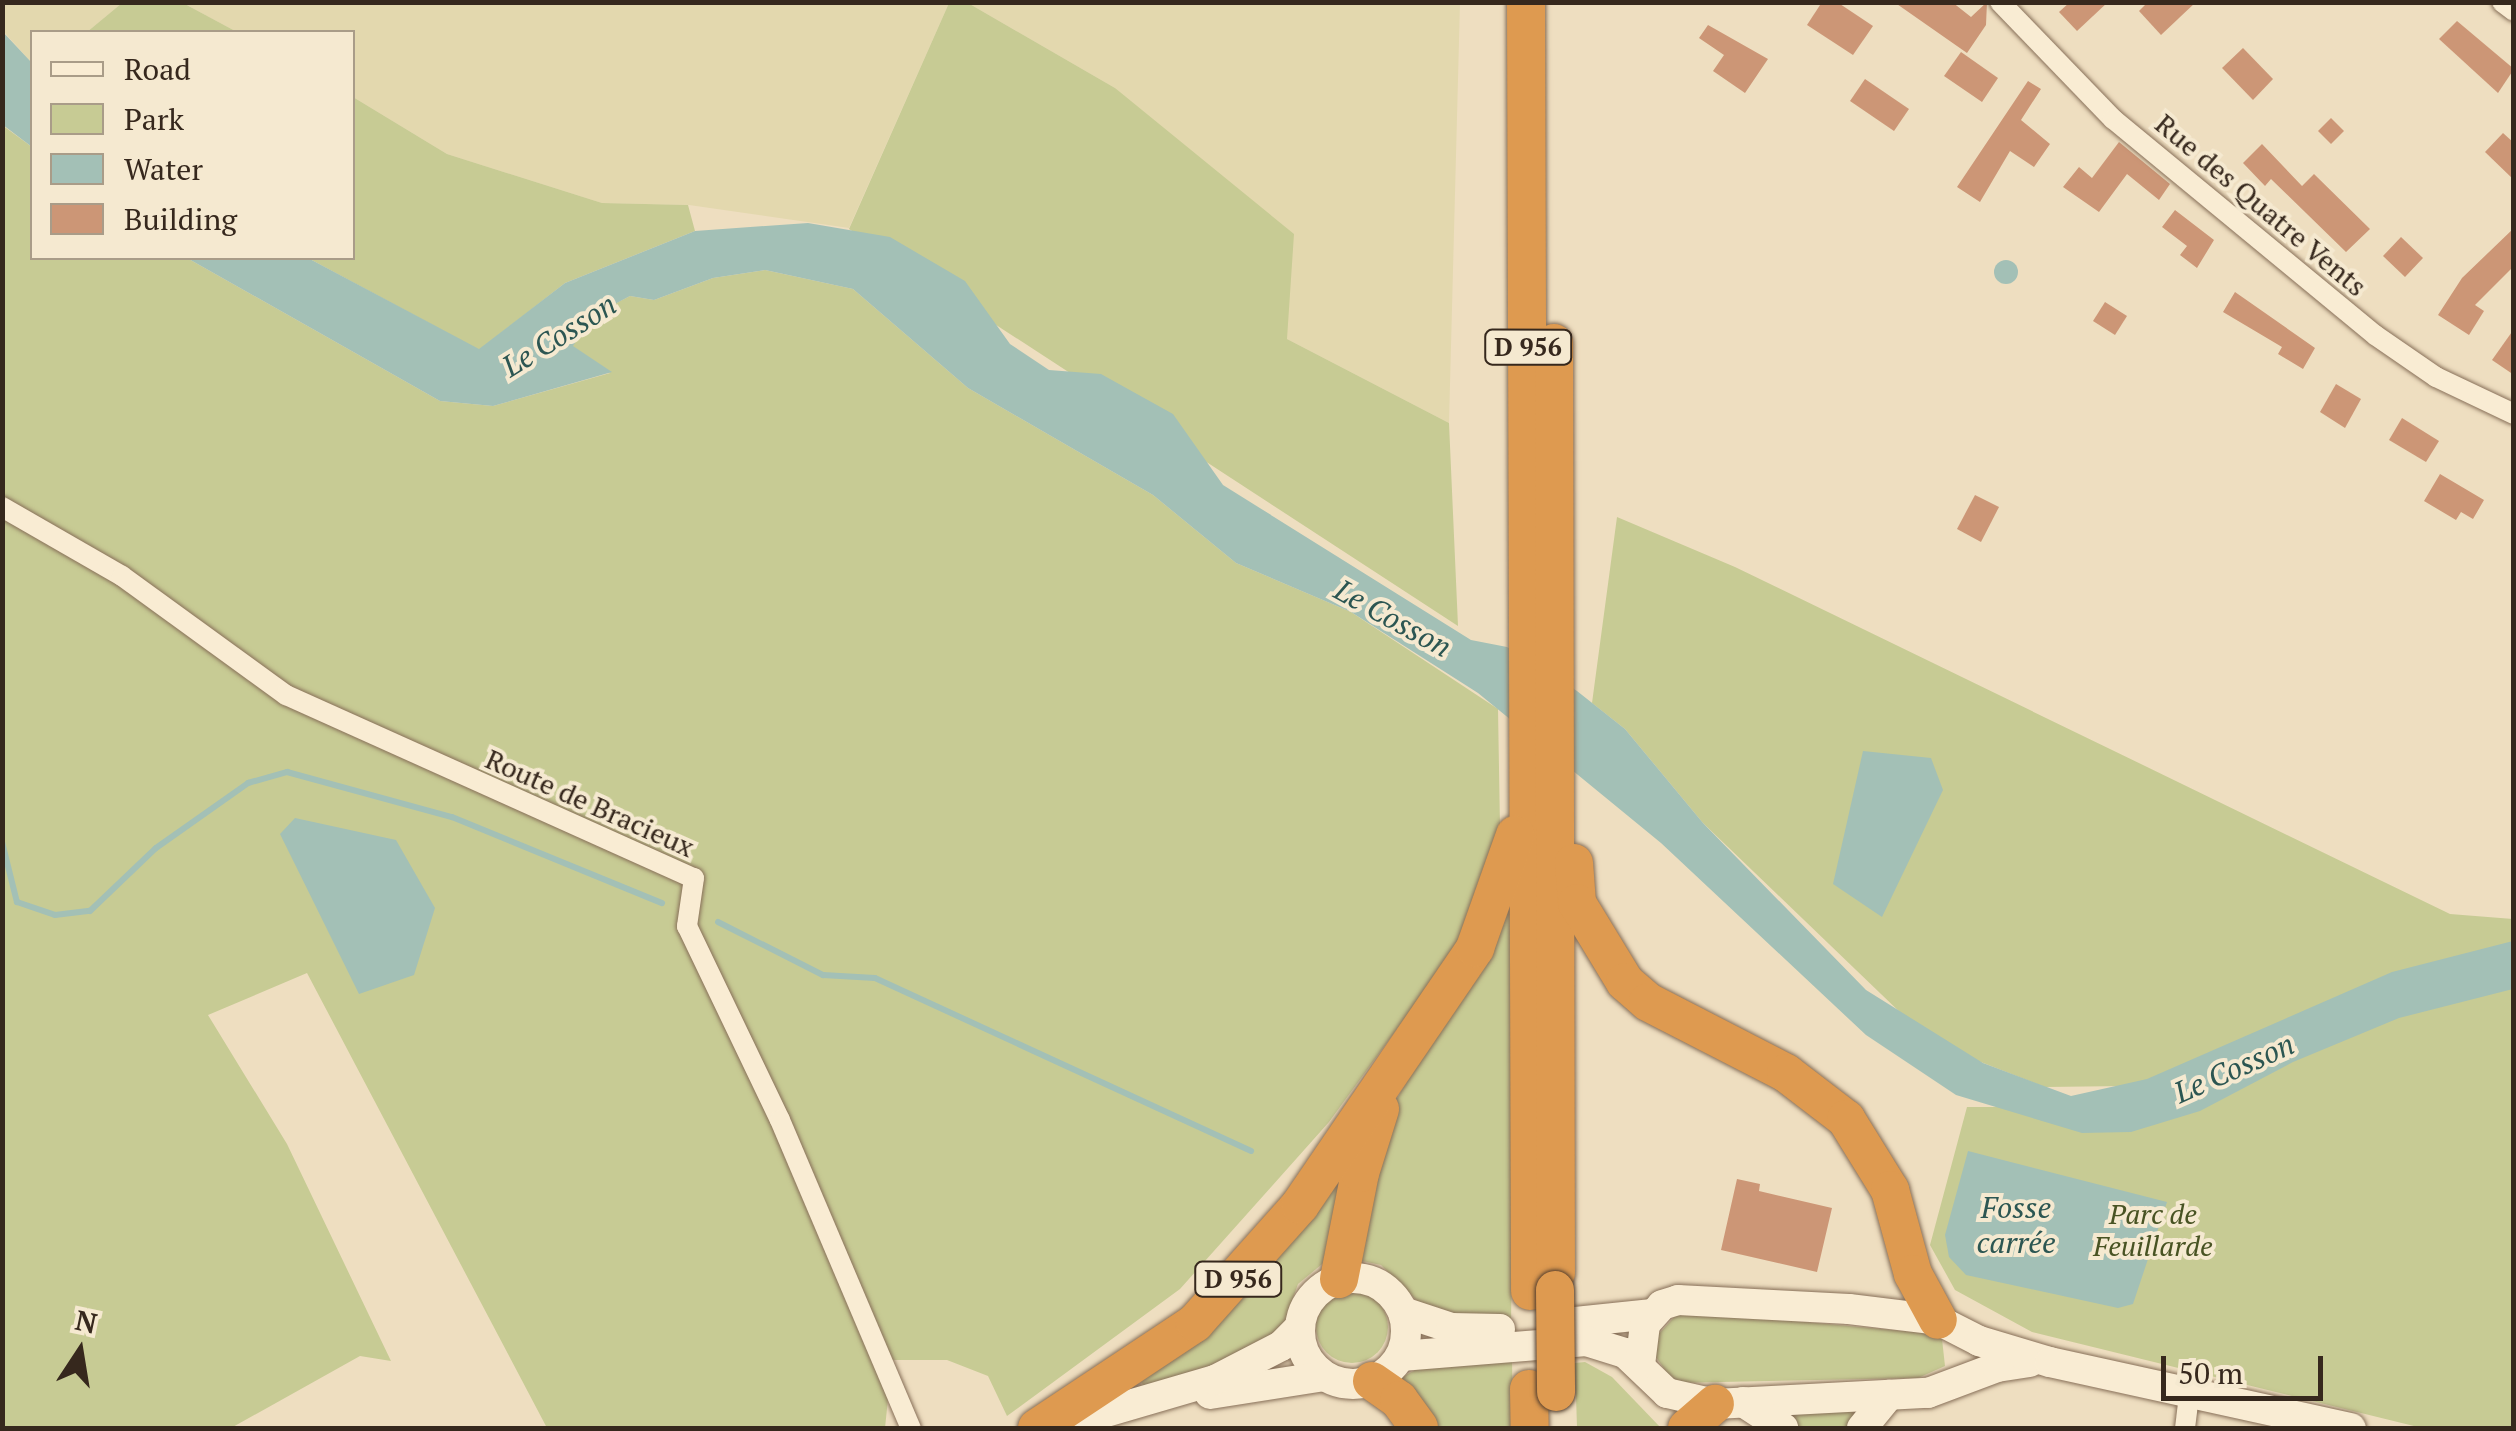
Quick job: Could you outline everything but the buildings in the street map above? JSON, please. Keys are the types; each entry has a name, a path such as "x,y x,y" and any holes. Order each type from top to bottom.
{"highway":[{"name":"D 956","path":"1526,2 1527,619 1542,768 1542,1290 1547,1403 1530,1428"},
{"name":"D 956","path":"1036,1428 1196,1323 1300,1206 1390,1078 1490,918 1542,768 1557,641 1552,2"},
{"name":"D 956","path":"1542,768 1572,837 1577,903 1607,961 1648,1002 1786,1073 1846,1120 1890,1190 1913,1274 1948,1325"},
{"name":"D 956","path":"1339,1279 1360,1173 1390,1078"},
{"path":"1372,1381 1399,1400 1419,1428"}],"main road":[{"path":"1051,1428 1172,1395 1250,1365 1300,1327 1312,1297 1339,1279 1370,1280 1403,1312 1472,1332 1652,1314"},
{"path":"1640,1364 1638,1346 1652,1314 1662,1305 1697,1298 1948,1325 2050,1362 2190,1389 2350,1428"},
{"path":"1400,1356 1403,1312"},
{"path":"1948,1325 1965,1353 1955,1382"},
{"path":"1300,1327 1306,1355 1325,1376"},
{"path":"1172,1395 1325,1376 1372,1381 1400,1356 1586,1341 1640,1364 1667,1393 1715,1412 1784,1428"},
{"path":"1715,1412 1928,1393 1997,1367 2050,1362"},
{"path":"1862,1428 1889,1395"}],"street":[{"name":"Rue des Quatre Vents","path":"2000,2 2113,118 2376,336 2436,376 2514,414"},
{"path":"2502,2 2514,11"},
{"name":"Route de Bracieux","path":"2,507 152,598 268,682 378,739 694,878 687,926 780,1120 912,1428"},
{"path":"2185,1428 2190,1389"}],"shaded area":[{"path":"3,3 122,3 89,30 30,30 30,61 3,31"},
{"path":"183,3 949,3 849,228 689,205 602,203 447,154 355,98 355,30 233,30"},
{"path":"968,3 1460,3 1449,423 1287,339 1115,88"}],"green space":[{"path":"122,3 183,3 233,30 89,30"},
{"path":"949,3 968,3 1115,88 1294,234 1287,339 1449,423 1458,626 849,229"},
{"path":"355,98 447,154 602,203 688,205 695,231 565,283 479,350 312,260 355,260"},
{"path":"2,125 30,146 30,260 191,260 440,401 493,406 610,373 572,347 591,316 630,296 654,300 713,278 765,270 853,289 968,388 1153,495 1236,563 1351,612 1498,709 1500,827 1464,937 1329,1122 1180,1289 1007,1416 988,1376 947,1360 892,1360 885,1428 547,1428 307,973 208,1015 287,1144 391,1361 360,1356 231,1428 3,1428"},
{"name":"Parc de Feuillarde","path":"1617,517 1735,567 2450,914 2513,919 2513,1428 2422,1428 2032,1332 1955,1290 1930,1245 1967,1107 2117,1107 2208,1085 2045,1087 1932,1043 1703,823 1625,729 1592,703"},
{"path":"1518,882 1511,1321 1454,1321 1420,1304 1381,1265 1353,1259 1393,1106"},
{"path":"1356,1139 1333,1255 1298,1284 1284,1323 1255,1350 1146,1388 1136,1376"},
{"path":"1352,1291 1377,1302 1388,1327 1377,1352 1352,1363 1327,1352 1316,1327 1327,1302"},
{"path":"1698,1312 1925,1333 1942,1339 1945,1366 1918,1378 1674,1383 1654,1354 1656,1337 1677,1314"},
{"path":"1512,1359 1513,1428 1433,1428 1393,1382 1419,1368"},
{"path":"1585,1362 1612,1377 1661,1428 1577,1428 1575,1363"},
{"path":"1864,1411 1853,1428 1799,1428 1783,1414"}],"water":[{"path":"2,31 30,61 30,145 3,125"},
{"name":"Le Cosson","path":"808,223 890,237 965,281 1010,344 1049,370 1101,374 1173,414 1223,485 1471,640 1507,647 1577,691 1625,729 1703,823 1866,990 1983,1063 2071,1096 2147,1079 2392,972 2513,941 2513,989 2399,1018 2293,1062 2200,1111 2131,1132 2082,1133 1956,1095 1866,1035 1661,843 1478,693 1351,612 1236,563 1153,495 968,388 853,289 765,270 713,278 654,300 630,296 592,316 573,346 612,372 493,406 440,401 191,260 312,260 479,349 565,283 695,231"},
{"path":"2006,260 2018,272 2006,284 1994,272"},
{"path":"1863,751 1931,758 1943,790 1882,917 1833,884"},
{"path":"295,818 396,840 435,908 414,975 359,994 280,834"},
{"name":"Fosse carrée","path":"1968,1151 2167,1202 2133,1304 2118,1308 1966,1275 1949,1257 1945,1235"}],"waterway":[{"path":"2,842 17,902 55,915 90,911 156,848 248,783 287,772 452,817 662,903"},
{"path":"718,922 823,975 875,978 1251,1151"}]}
